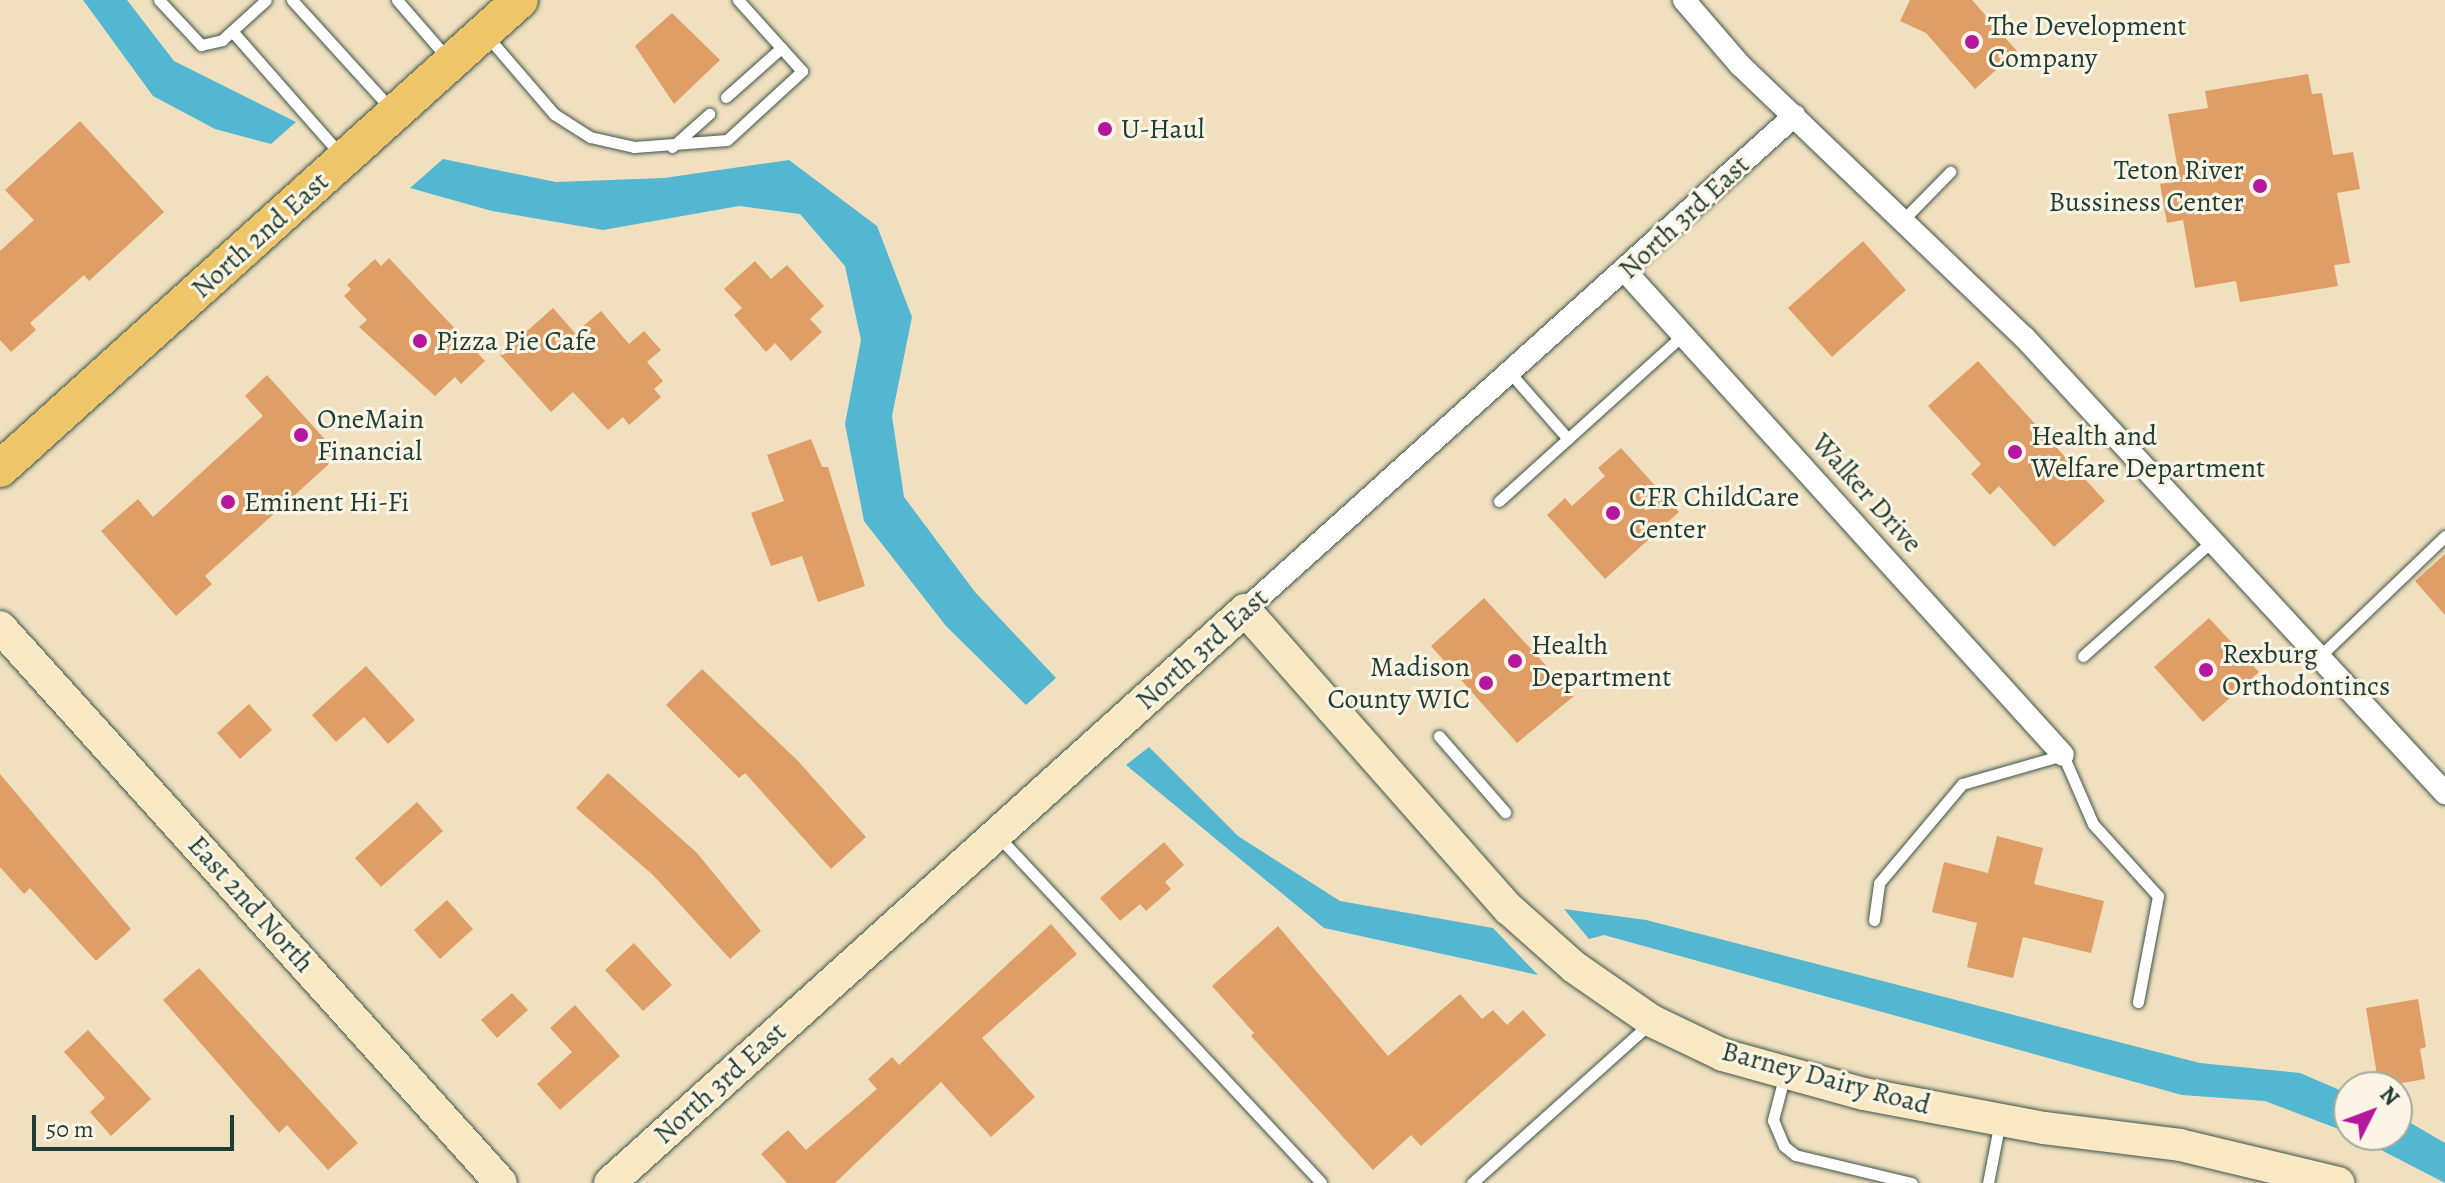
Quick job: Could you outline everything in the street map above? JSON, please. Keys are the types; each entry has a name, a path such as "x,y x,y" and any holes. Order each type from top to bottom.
{"main road":[{"name":"North 2nd East","path":"0,469 520,0"}],"street":[{"path":"1684,0 1794,116 2024,337 2445,793"},
{"name":"North 3rd East","path":"610,1183 995,833 1512,375 1794,116"},
{"name":"Walker Drive","path":"1626,272 2063,755"},
{"name":"Barney Dairy Road","path":"1245,610 1509,909 1585,976 1652,1021 1723,1055 1785,1074 2000,1120 2180,1145 2338,1183"},
{"name":"East 2nd North","path":"0,627 501,1183"}],"lane":[{"path":"159,0 201,45 232,31 266,0"},
{"path":"292,0 395,113"},
{"path":"484,33 554,114 590,137 634,147 672,147 727,140 802,71 738,0"},
{"path":"401,2 451,62"},
{"path":"232,31 344,159"},
{"path":"726,97 781,48"},
{"path":"672,147 709,114"},
{"path":"1902,221 1950,172"},
{"path":"1499,501 1683,335"},
{"path":"1512,375 1568,439"},
{"path":"2319,657 2445,536"},
{"path":"2083,656 2212,541"},
{"path":"1439,736 1505,812"},
{"path":"1874,920 1879,883 1962,784 2063,755 2093,824 2158,896 2138,1002"},
{"path":"995,833 1321,1183"},
{"path":"1472,1183 1652,1021"},
{"path":"1785,1074 1773,1120 1784,1146 1795,1155 1912,1183"},
{"path":"1988,1183 2000,1120"}],"water":[{"path":"83,0 127,0 174,61 296,122 271,144 215,129 153,96"},
{"path":"443,159 556,182 664,178 789,160 877,226 912,317 892,416 904,497 975,592 1056,678 1026,705 946,626 864,521 845,424 861,340 845,266 800,214 739,206 603,230 492,211 410,188"},
{"path":"1149,747 1238,836 1340,901 1493,928 1538,975 1324,928 1126,765"},
{"path":"1564,909 1646,920 2200,1063 2300,1073 2333,1087 2333,1127 2265,1101 2182,1095 1604,935 1589,939"},
{"path":"2413,1124 2445,1143 2445,1183 2383,1151 2413,1151"}],"building":[{"name":"The Development Company","path":"1910,0 1972,0 2017,51 1975,89 1926,33 1900,21"},
{"path":"672,13 720,60 674,104 635,46"},
{"name":"Teton River Bussiness Center","path":"2308,74 2312,94 2322,93 2333,155 2353,152 2360,189 2337,193 2350,263 2334,265 2338,286 2240,302 2236,281 2195,288 2183,220 2167,223 2160,184 2180,181 2168,114 2208,108 2205,91"},
{"path":"80,121 164,212 89,281 84,275 30,323 36,330 11,352 0,340 0,251 34,220 5,190"},
{"path":"1863,241 1906,290 1832,357 1788,308"},
{"name":"Pizza Pie Cafe","path":"389,258 485,361 461,384 455,377 435,396 359,327 367,320 344,296 351,289 347,285 375,259 381,266"},
{"path":"755,261 771,279 787,265 824,306 810,319 822,332 791,361 775,343 766,352 734,315 742,308 724,289"},
{"path":"553,308 575,333 601,311 629,344 644,331 661,350 647,362 663,381 654,389 661,397 629,425 623,417 608,430 573,392 551,412 500,355"},
{"name":"Health and Welfare Department","path":"1978,361 2105,501 2054,547 1999,486 1990,495 1971,474 1981,464 1928,406"},
{"path":"267,375 339,455 205,576 212,584 176,616 101,531 138,499 153,517 263,416 245,396"},
{"path":"811,439 822,467 828,467 865,586 818,602 802,556 771,566 751,513 784,501 767,455"},
{"name":"CFR ChildCare Center","path":"1621,448 1679,512 1605,579 1547,515 1565,498 1572,506 1605,476 1598,468"},
{"path":"2445,554 2445,615 2415,581"},
{"path":"1484,598 1574,696 1517,743 1431,646"},
{"name":"Rexburg Orthodontincs","path":"2209,618 2259,672 2203,722 2154,667"},
{"path":"366,666 415,720 388,744 364,717 336,742 312,715"},
{"path":"702,669 798,761 866,837 831,869 745,773 739,778 666,705"},
{"path":"249,704 272,730 240,759 217,733"},
{"path":"608,773 697,853 761,931 730,959 653,875 576,808"},
{"path":"0,774 131,929 96,961 30,888 24,894 0,867"},
{"path":"417,802 443,831 381,887 355,858"},
{"path":"1997,836 2043,848 2034,884 2104,901 2091,953 2023,937 2013,978 1967,967 1977,923 1932,912 1944,862 1988,873"},
{"path":"1164,842 1184,865 1165,882 1171,889 1146,911 1140,904 1120,921 1100,898"},
{"path":"447,900 473,929 440,959 414,930"},
{"path":"1051,924 1077,954 982,1038 1035,1097 991,1137 941,1082 835,1183 787,1183 761,1154 788,1130 806,1150 877,1089 868,1079 892,1057 899,1065"},
{"path":"1278,926 1388,1056 1460,994 1482,1019 1493,1010 1507,1025 1523,1010 1546,1035 1421,1146 1411,1135 1373,1170 1251,1036 1254,1033 1212,986"},
{"path":"634,943 672,985 643,1011 605,970"},
{"path":"199,968 358,1143 328,1170 287,1125 279,1133 163,1000"},
{"path":"512,993 528,1010 497,1038 481,1020"},
{"path":"2418,999 2426,1047 2420,1049 2425,1079 2413,1081 2413,1071 2376,1071 2366,1008"},
{"path":"575,1005 620,1056 560,1110 537,1084 572,1052 550,1028"},
{"path":"88,1030 151,1099 111,1136 90,1112 105,1098 64,1052"}],"place":[{"name":"The Development Company","path":"1972,42"},
{"name":"U-Haul","path":"1105,129"},
{"name":"Teton River Bussiness Center","path":"2260,186"},
{"name":"Pizza Pie Cafe","path":"420,341"},
{"name":"OneMain Financial","path":"301,435"},
{"name":"Health and Welfare Department","path":"2015,452"},
{"name":"Eminent Hi-Fi","path":"228,502"},
{"name":"CFR ChildCare Center","path":"1613,513"},
{"name":"Health Department","path":"1515,661"},
{"name":"Rexburg Orthodontincs","path":"2206,670"},
{"name":"Madison County WIC","path":"1486,683"}]}
